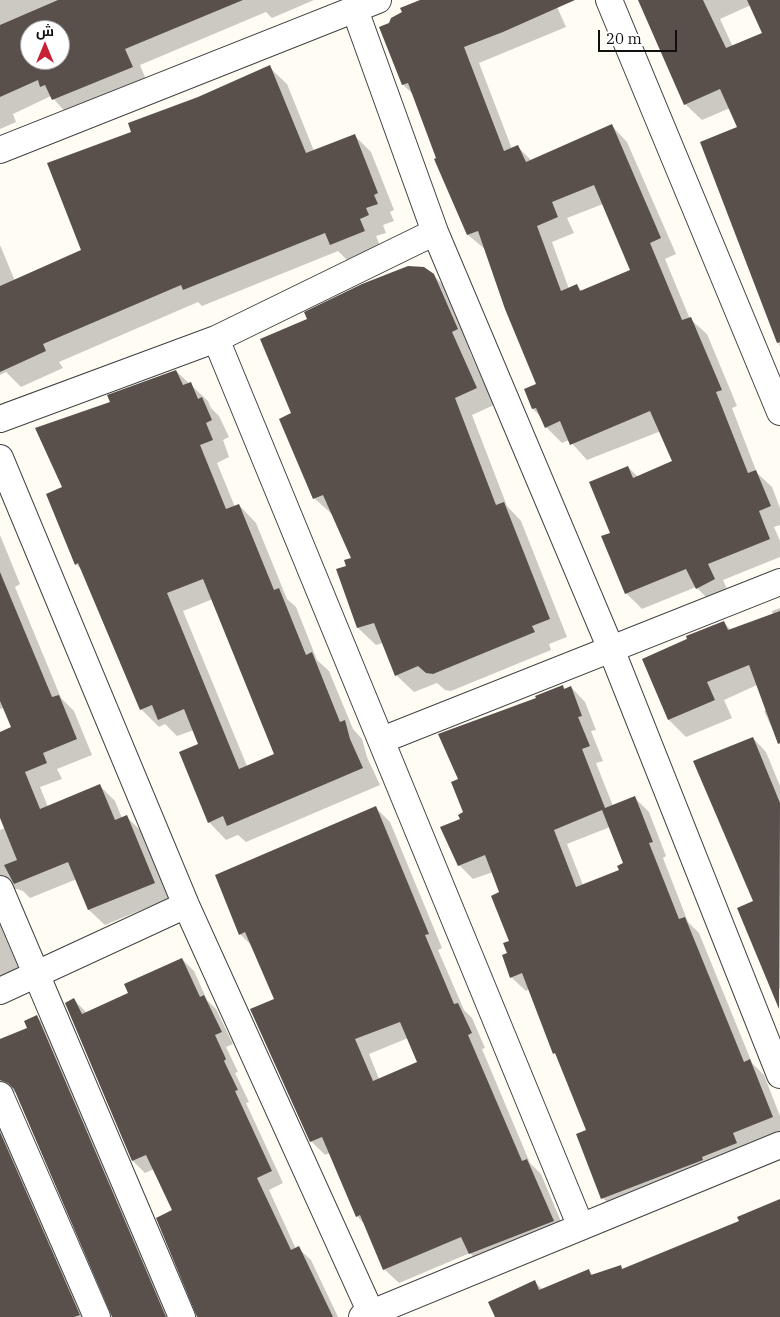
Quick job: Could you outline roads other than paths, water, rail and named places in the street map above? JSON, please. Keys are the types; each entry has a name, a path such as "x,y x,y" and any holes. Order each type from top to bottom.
{"street":[{"path":"609,0 780,412"},
{"path":"0,150 367,5 435,232 611,649 780,1075"},
{"path":"0,419 216,339 435,232"},
{"path":"216,339 581,1227"},
{"path":"0,458 186,905 366,1315 780,1145"},
{"path":"382,740 780,582"},
{"path":"0,889 182,1317"},
{"path":"0,991 186,905"},
{"path":"0,1095 97,1317"}]}
